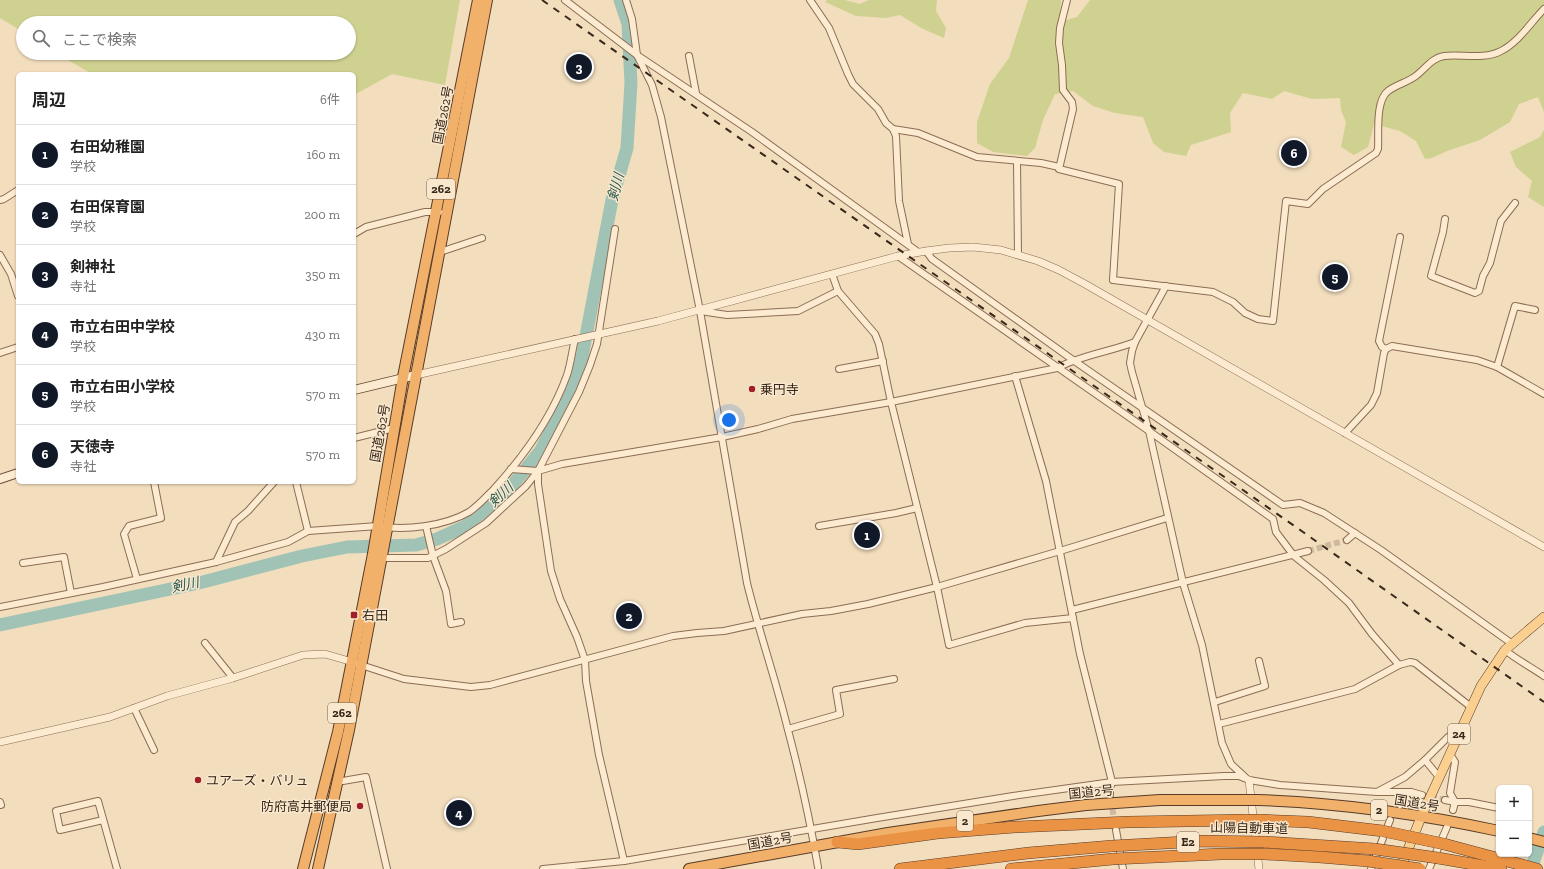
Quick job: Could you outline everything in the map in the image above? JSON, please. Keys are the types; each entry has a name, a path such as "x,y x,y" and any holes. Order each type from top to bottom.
{"highway":[{"name":"国道262号","path":"303,869 357,663 379,556 394,428 403,377 478,0"},
{"name":"国道262号","path":"382,529 416,375 487,0"},
{"name":"国道262号","path":"318,869 349,730 357,663"},
{"name":"国道2号","path":"689,869 938,825 1086,805 1160,800 1258,800 1324,804 1422,815 1496,830"},
{"path":"837,842 858,844 938,833 1015,827 1128,822 1260,820 1308,822 1383,831 1444,844 1537,869"},
{"path":"1532,839 1544,842"},
{"name":"山陽自動車道","path":"900,869 1028,853 1112,846 1203,842 1264,842 1375,849 1501,869"},
{"name":"山陽自動車道","path":"1012,869 1113,859 1221,854 1265,854 1319,857 1370,865 1420,869"}],"main road":[{"path":"356,389 416,375"},
{"path":"0,479 16,474"},
{"name":"24","path":"1400,869 1422,815 1484,680 1508,646 1544,617"}],"street":[{"path":"565,0 637,55 696,93 918,252"},
{"path":"626,0 632,19 637,55 652,85 661,117 700,311 741,554 757,624 788,729 818,867"},
{"path":"810,0 829,28 853,84 878,109 886,123 893,129 896,136 899,201 908,244"},
{"path":"1059,167 1073,109 1072,102 1062,90 1062,65 1059,43 1060,28 1067,0"},
{"path":"893,129 918,133 977,157 1041,163 1119,184 1114,280 1213,292 1233,302 1245,313 1258,319 1273,321 1286,201 1308,204 1323,189 1376,153 1378,149 1379,110 1387,91 1412,79 1435,59 1443,56 1480,56 1500,52 1508,47 1544,9"},
{"path":"689,56 696,93"},
{"path":"1017,161 1018,255"},
{"path":"0,200 16,191"},
{"path":"1445,219 1431,276 1475,293 1479,291 1483,276 1490,263 1502,221 1514,202"},
{"path":"356,233 366,227 425,212 447,213"},
{"path":"379,556 411,559 428,558 433,556 468,536 486,523 526,486 538,471 579,392 590,365 597,334 615,229"},
{"path":"1386,349 1382,347 1379,341 1400,237"},
{"path":"440,252 482,238"},
{"path":"416,375 700,311 898,256 949,248 974,247 1001,250 1038,261 1058,270 1544,547"},
{"path":"926,251 932,259 1073,360 1283,505 1300,503 1324,514 1355,533 1508,646 1513,657 1544,676"},
{"path":"0,255 11,274 16,290"},
{"path":"898,256 1273,519 1276,532 1294,556 1324,580 1349,603 1372,634 1399,665"},
{"path":"832,274 838,291 876,334 949,645 1025,623 1073,618"},
{"path":"1166,286 1135,342 1130,363 1149,431 1167,518 1183,583 1202,645 1220,724 1222,743 1231,764 1249,780 1259,869"},
{"path":"700,311 727,315 798,311 838,291"},
{"path":"1497,367 1515,306 1535,310"},
{"path":"0,608 216,562 288,542 308,531 426,526 448,521 470,512 513,469 536,435 553,406 568,373 577,339"},
{"path":"513,469 538,471 562,464 722,437 758,429 792,419 891,402 1057,368 1073,360 1135,342"},
{"path":"1345,433 1370,405 1377,393 1381,365 1386,349 1392,346 1482,361 1497,367 1544,394"},
{"path":"0,353 16,348"},
{"path":"839,369 883,361"},
{"path":"1015,376 1046,481 1081,661 1112,782 1110,795"},
{"path":"356,438 394,428"},
{"path":"538,471 538,484 551,571 560,599 577,637 585,660 586,681 599,755 624,861"},
{"path":"137,579 124,534 129,526 161,518 154,484"},
{"path":"216,562 235,522 272,484"},
{"path":"296,484 308,531"},
{"path":"819,526 917,508"},
{"path":"0,742 49,730 87,724 167,696 233,678 303,655 325,654 404,679 471,687 490,685 674,636 724,631 802,614 831,611 868,604 936,587 1167,518"},
{"path":"426,526 433,556 446,591 451,624 461,622"},
{"path":"1347,540 1355,533"},
{"path":"1072,610 1294,556 1308,551"},
{"path":"23,563 64,557 71,593"},
{"path":"205,643 233,678"},
{"path":"1215,702 1265,686 1260,661"},
{"path":"1220,724 1355,689 1399,665 1410,662 1415,663 1471,707"},
{"path":"788,729 840,714 836,690 894,679"},
{"path":"134,708 154,750"},
{"path":"1378,792 1405,777 1448,737 1460,732"},
{"path":"1450,754 1455,762 1450,793 1455,802 1453,810"},
{"path":"1425,760 1439,777"},
{"path":"543,869 624,861 1005,797 1112,782 1239,776 1249,780 1280,785 1378,792 1411,792 1422,795"},
{"path":"337,782 366,777 387,869"},
{"path":"1400,805 1411,792"},
{"path":"1445,800 1470,802 1496,807"},
{"path":"103,820 60,830 56,811 98,801 117,869"},
{"path":"1370,865 1390,820"},
{"path":"1429,869 1446,827"},
{"path":"1116,830 1123,869"}],"green space":[{"path":"0,0 460,0 445,85 392,74 356,94 356,72 89,72 68,60 356,60 356,16 16,16 16,28 0,18"},
{"path":"827,0 845,0 860,4 869,0 937,0 936,11 946,28 944,38 923,29 900,15 886,18 856,16 825,2"},
{"path":"1028,0 1061,0 1060,22 1077,17 1090,0 1544,0 1544,112 1538,97 1519,104 1510,122 1480,140 1447,151 1432,158 1425,159 1416,141 1400,131 1374,124 1368,147 1354,155 1341,147 1346,122 1341,110 1340,98 1312,99 1284,91 1272,99 1243,93 1230,113 1231,132 1191,145 1186,156 1164,152 1153,143 1143,117 1115,113 1093,106 1073,91 1055,94 1043,120 1035,148 1027,156 993,152 977,143 977,122 990,84 1009,58"},
{"path":"1544,130 1544,207 1528,197 1532,181 1516,167 1510,152 1540,137"}],"waterway":[{"name":"剣川","path":"0,625 199,583 302,556 347,547 416,545 437,539 466,526 510,488 541,450 575,383 582,357 612,200 627,148 631,83 628,24 620,0"},
{"path":"1531,869 1544,832"}],"tunnel":[{"path":"1308,551 1347,540"},
{"path":"1422,795 1445,800"},
{"path":"1111,800 1115,825"}],"railway":[{"path":"542,0 1544,702"}],"place":[{"name":"剣神社","path":"579,67"},
{"name":"天徳寺","path":"1294,153"},
{"name":"市立右田小学校","path":"1335,277"},
{"name":"乗円寺","path":"752,389"},
{"name":"右田幼稚園","path":"867,535"},
{"name":"右田","path":"354,615"},
{"name":"右田保育園","path":"629,616"},
{"name":"ユアーズ・バリュ","path":"198,780"},
{"name":"防府高井郵便局","path":"360,806"},
{"name":"市立右田中学校","path":"459,813"}]}
